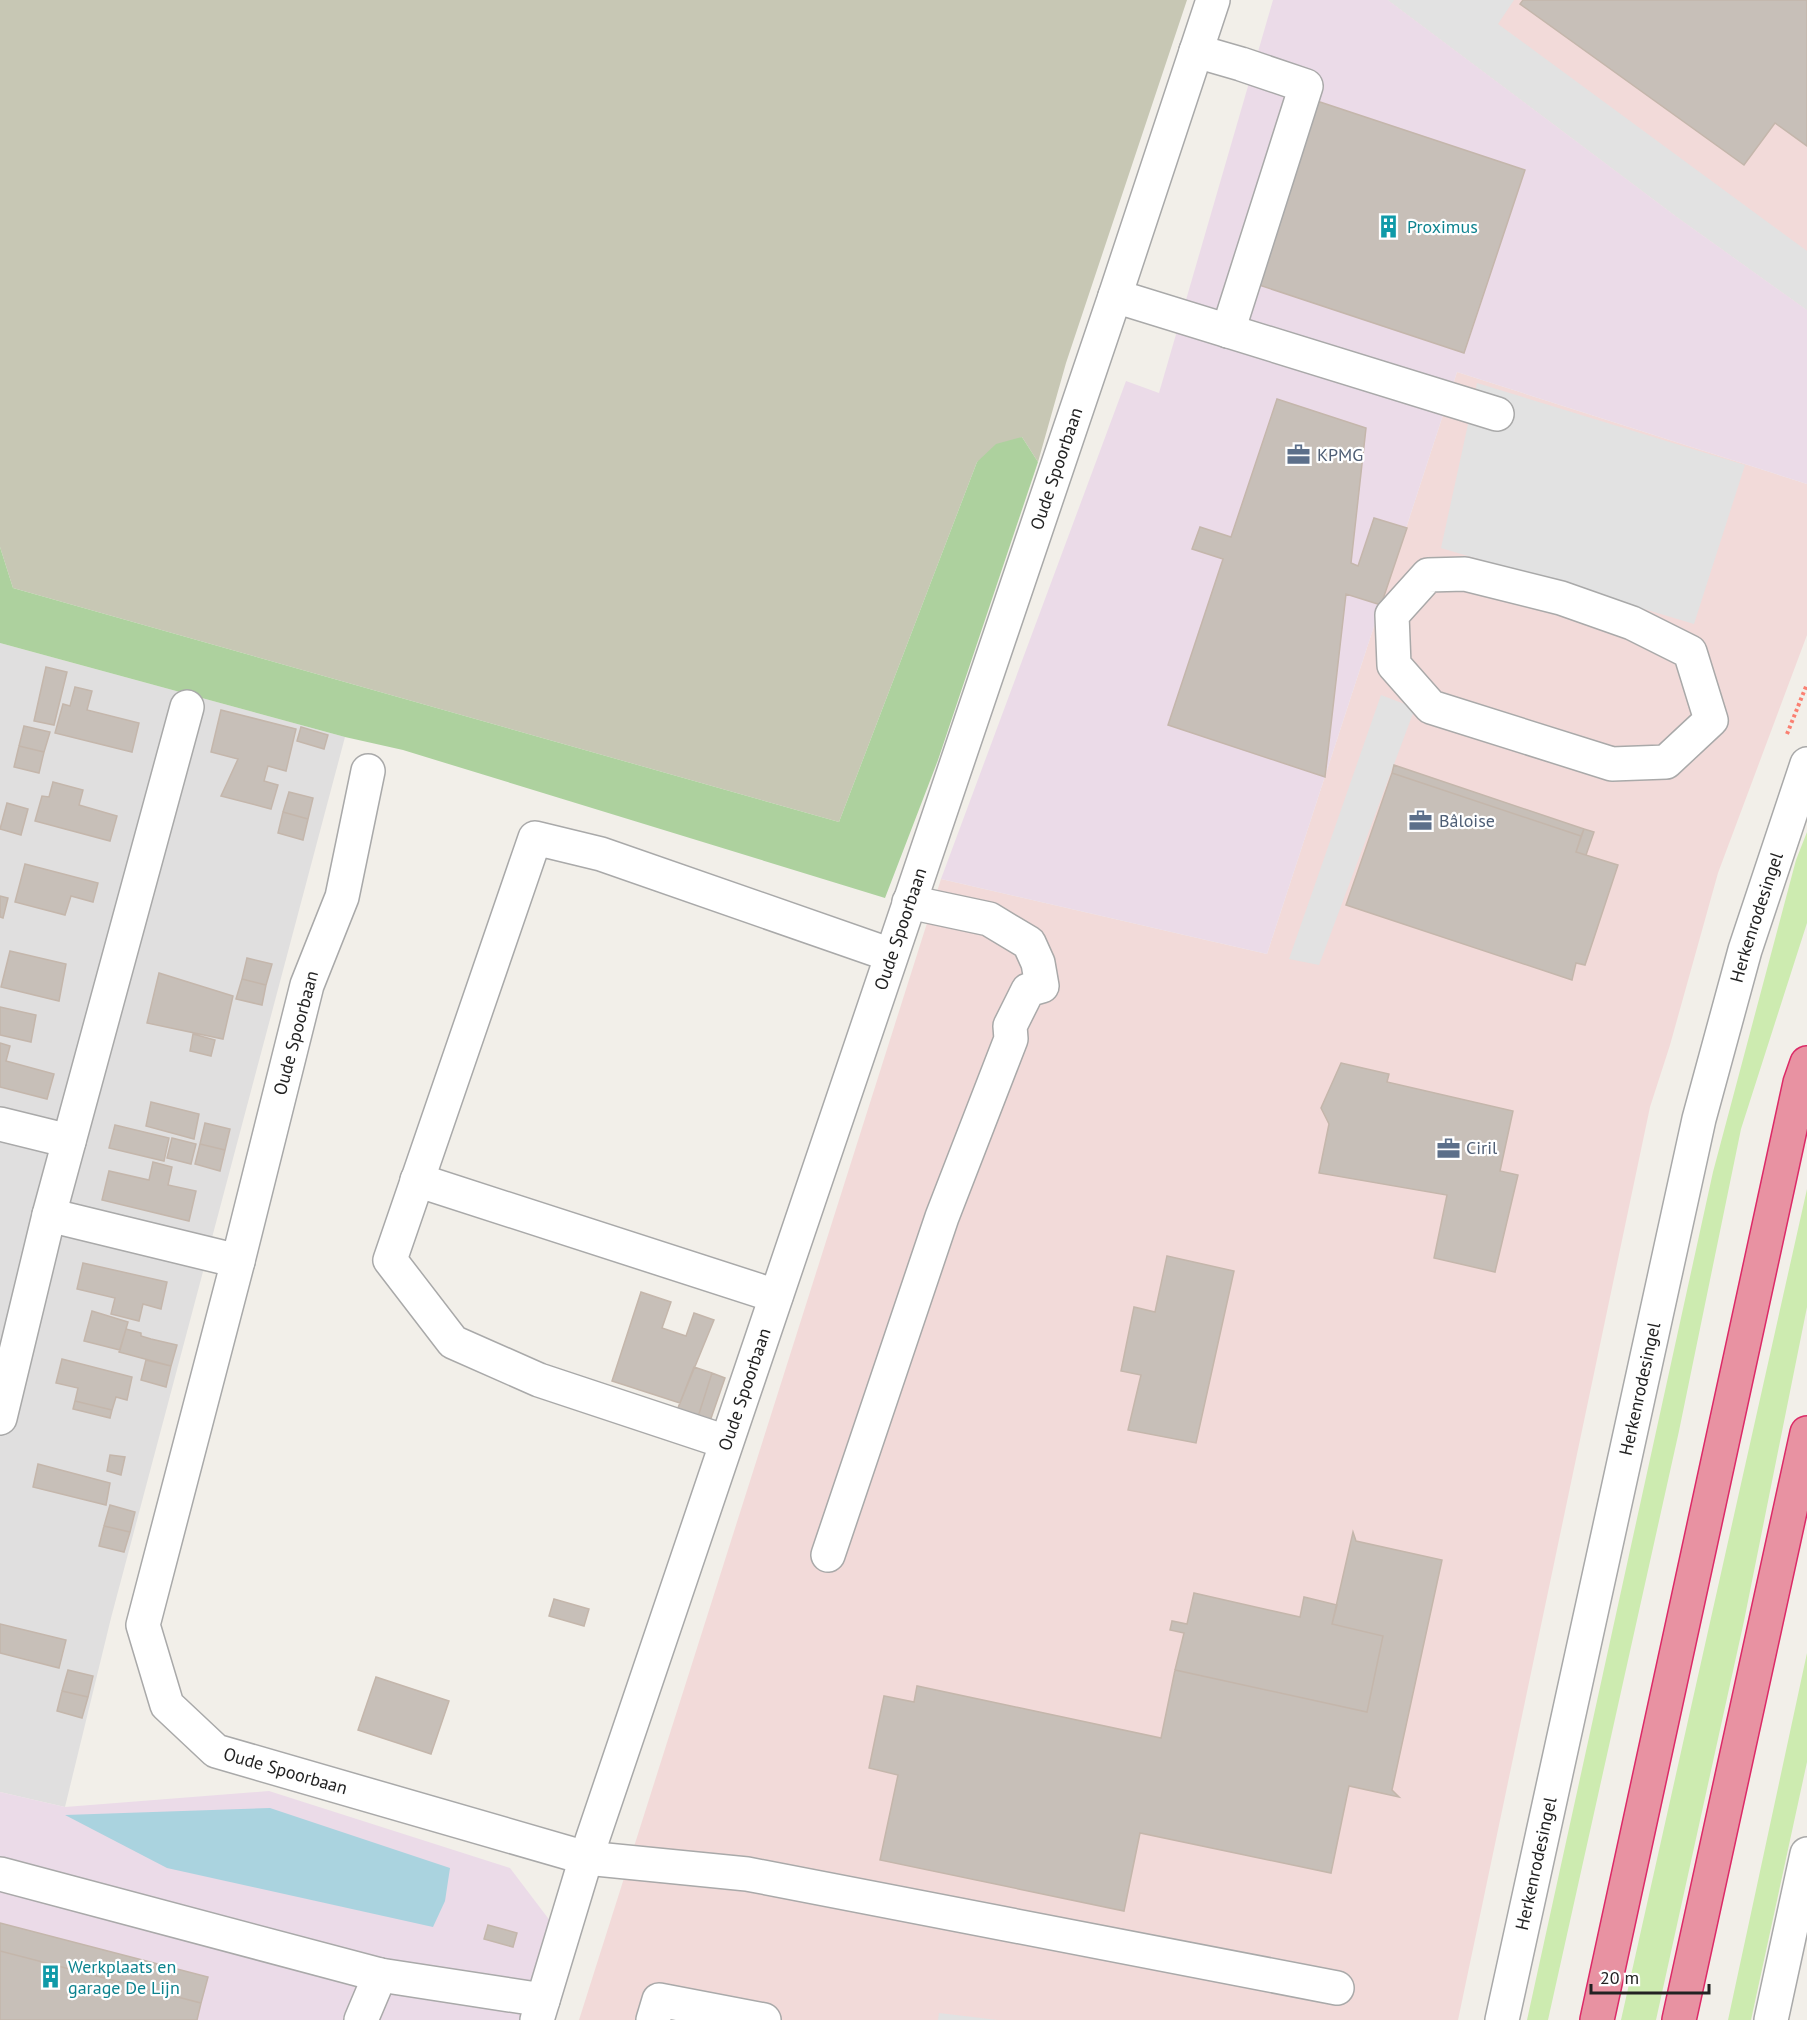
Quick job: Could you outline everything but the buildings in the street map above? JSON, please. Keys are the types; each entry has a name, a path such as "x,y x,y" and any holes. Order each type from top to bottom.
{"highway":[{"path":"1597,2020 1800,1083 1807,1063"},
{"path":"1679,2020 1807,1433"}],"street":[{"name":"Oude Spoorbaan","path":"540,2010 586,1858 1213,0"},
{"path":"1196,51 1306,86 1228,331"},
{"path":"1115,296 1497,414"},
{"path":"1466,574 1561,598 1632,623 1690,652 1712,720 1666,762 1612,764 1431,707 1394,665 1392,615 1428,575 1466,574"},
{"path":"0,1418 14,1305 50,1215 187,707"},
{"name":"Herkenrodesingel","path":"1502,2020 1699,1119 1746,950 1807,764"},
{"name":"Oude Spoorbaan","path":"368,771 342,897 307,985 143,1625 166,1705 216,1751 586,1858"},
{"path":"726,1442 539,1380 453,1342 390,1260 417,1180 535,838 601,854 891,956"},
{"path":"828,1555 942,1217 1011,1039 1010,1026 1028,990 1042,986 1038,963 1029,943 989,919 909,902"},
{"path":"0,1124 69,1141"},
{"path":"417,1180 776,1296"},
{"path":"50,1215 238,1261"},
{"path":"1771,2020 1807,1854"},
{"path":"586,1858 747,1874 1337,1988"},
{"path":"0,1874 380,1975 540,2010"},
{"path":"361,2020 380,1975"},
{"path":"653,2020 659,2000 764,2020"}],"shaded area":[{"path":"0,0 1187,0 1066,363 1038,462 1022,437 977,462 839,822 13,588 0,547"},
{"path":"1273,0 1388,0 1677,217 1807,310 1807,484 1457,372 1267,954 941,879 1126,381 1159,393"},
{"path":"1388,0 1807,0 1807,310 1677,217"},
{"path":"1388,0 1514,0 1498,24 1807,251 1807,310 1677,217"},
{"path":"1457,372 1807,484 1807,635 1718,873 1670,1045 1650,1107 1458,2020 579,2020 941,879 1267,954"},
{"path":"1477,383 1745,465 1694,624 1441,548"},
{"path":"0,643 345,737 111,1618 65,1807 0,1792"},
{"path":"1381,695 1415,708 1319,965 1289,959"},
{"path":"269,1791 510,1868 554,1926 524,2020 0,2020 0,1792 65,1807"},
{"path":"939,2013 998,2020 938,2020"}],"green space":[{"path":"1022,437 1038,462 938,760 885,898 403,750 345,737 0,643 0,547 13,588 839,822 977,462 996,444"},
{"path":"1807,832 1807,923 1741,1129 1679,1431 1548,2020 1527,2020 1713,1172 1796,860"},
{"path":"1807,1189 1807,1307 1744,1621 1656,2020 1621,2020"},
{"path":"1807,1653 1807,1762 1751,2020 1728,2020"}],"water":[{"path":"270,1808 450,1868 445,1901 433,1927 167,1868 65,1815"}],"place":[{"name":"Proximus","path":"1389,227"},
{"name":"KPMG","path":"1299,455"},
{"name":"Bâloise","path":"1421,821"},
{"name":"Ciril","path":"1448,1148"},
{"name":"Werkplaats en garage De Lijn","path":"50,1977"}]}
